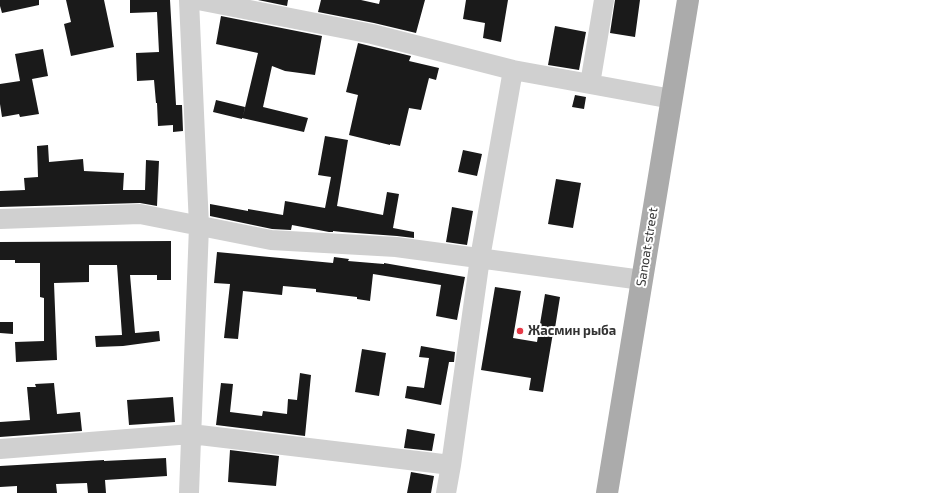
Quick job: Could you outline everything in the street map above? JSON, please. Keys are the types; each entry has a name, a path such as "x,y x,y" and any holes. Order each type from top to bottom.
{"main road":[{"name":"Sanoat street","path":"607,493 688,0"}],"street":[{"path":"189,0 199,226 189,493"},
{"path":"198,0 372,34 513,70 672,98"},
{"path":"590,84 604,0"},
{"path":"446,493 480,258 513,70"},
{"path":"0,219 140,214 270,240 396,247 642,280"},
{"path":"0,449 191,434 451,465"}],"building":[{"path":"0,0 39,0 39,5 2,13"},
{"path":"66,0 104,0 114,47 71,56 64,24 71,22"},
{"path":"130,0 170,0 176,105 182,105 183,131 173,132 173,125 158,126 154,80 137,81 136,53 159,52 157,12 130,13"},
{"path":"258,0 288,0 287,6"},
{"path":"321,0 361,0 379,4 380,0 425,0 416,33 318,12"},
{"path":"466,0 508,0 501,42 483,38 485,23 463,19"},
{"path":"615,0 640,0 635,37 610,33"},
{"path":"221,16 322,36 315,75 285,71 272,66 263,107 308,118 304,132 213,112 216,100 245,107 243,116 258,53 216,44"},
{"path":"555,26 586,32 579,70 548,65"},
{"path":"358,43 411,56 409,61 439,68 436,80 429,78 421,110 409,108 400,146 349,135 358,95 346,92"},
{"path":"43,49 48,76 32,79 39,114 20,117 19,114 2,117 0,104 0,84 20,81 15,54"},
{"path":"575,95 586,97 584,109 572,107"},
{"path":"325,136 348,140 337,206 383,215 387,192 399,194 393,228 414,232 414,238 333,231 329,232 292,225 291,230 272,229 210,216 210,204 248,211 248,209 283,215 285,201 325,208 331,177 318,175"},
{"path":"48,145 49,162 83,159 84,171 124,173 123,190 145,190 146,160 159,161 157,206 140,203 0,207 0,191 25,190 24,178 38,177 37,146"},
{"path":"463,150 482,154 477,176 458,172"},
{"path":"556,179 581,183 573,228 548,224"},
{"path":"452,207 473,211 467,245 446,242"},
{"path":"171,241 171,280 157,280 157,275 130,275 135,333 159,331 160,341 123,346 96,347 95,336 122,335 117,265 89,265 89,282 54,283 57,360 16,362 15,342 44,341 44,298 40,297 40,263 15,263 15,260 0,260 0,242"},
{"path":"217,252 333,263 334,257 349,259 348,261 384,263 465,277 457,320 436,316 441,285 373,274 370,301 357,299 357,297 316,292 316,289 283,286 282,295 243,291 238,339 224,338 230,284 214,283"},
{"path":"495,287 521,291 513,338 537,342 545,294 560,297 543,392 529,390 531,378 481,370"},
{"path":"0,322 13,322 13,334 0,333"},
{"path":"421,346 455,352 454,362 449,362 441,405 405,398 407,386 424,388 429,358 419,357"},
{"path":"362,349 386,353 379,396 355,392"},
{"path":"300,373 311,375 305,436 216,425 221,383 233,384 230,412 262,416 263,411 287,414 288,399 297,400"},
{"path":"54,383 57,414 80,412 82,431 0,437 0,422 30,420 27,387 36,387 35,384"},
{"path":"173,397 175,422 129,425 127,400"},
{"path":"407,429 435,434 432,451 404,448"},
{"path":"230,450 279,456 276,486 228,482"},
{"path":"166,458 167,476 105,480 106,493 88,493 87,483 56,484 57,493 17,493 17,486 0,487 0,466"},
{"path":"411,472 434,476 431,493 407,493"}],"place":[{"name":"Жасмин рыба","path":"520,331"}]}
